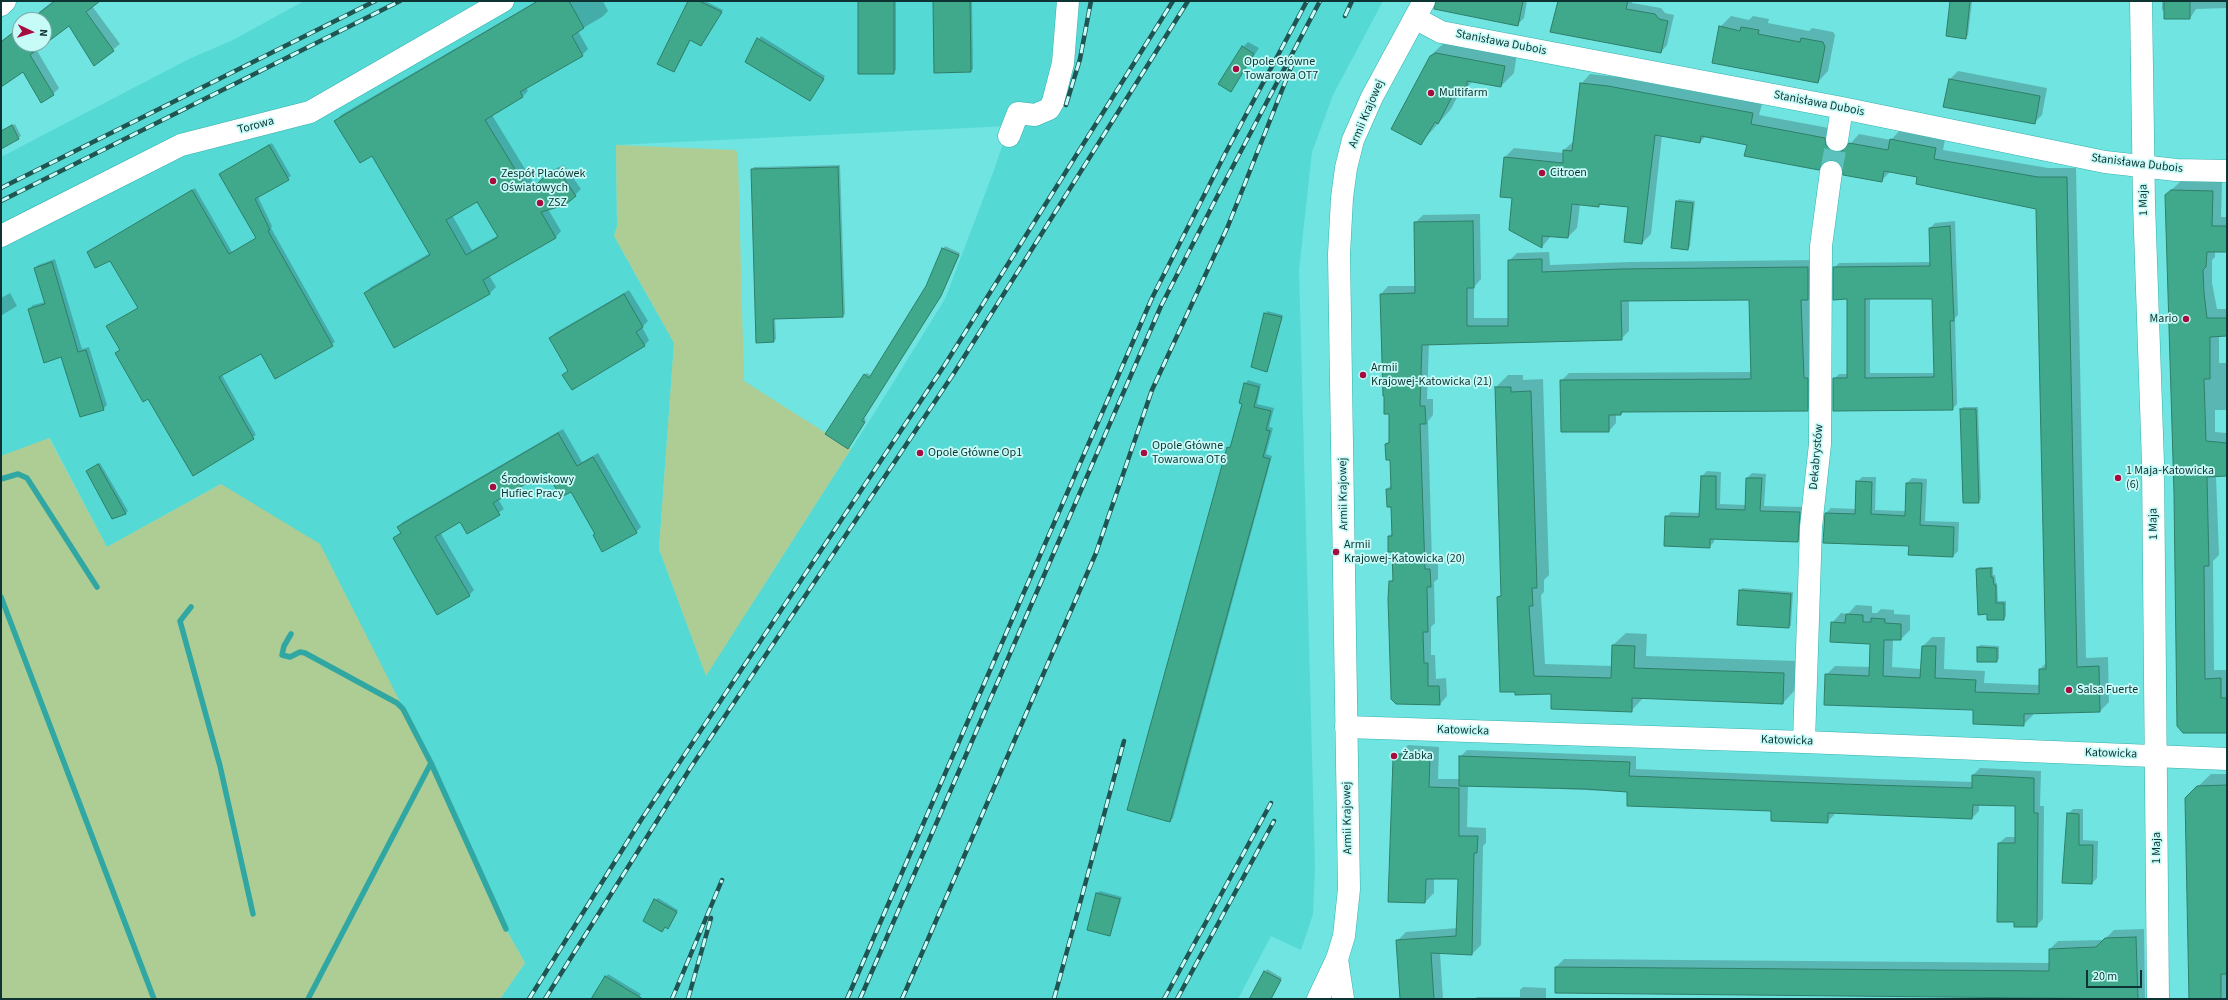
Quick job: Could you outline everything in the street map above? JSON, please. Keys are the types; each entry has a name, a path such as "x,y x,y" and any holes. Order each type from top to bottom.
{"street":[{"path":"1,4 5,1"},
{"name":"Torowa","path":"1,236 181,146 310,112 503,1"},
{"path":"1009,136 1018,113 1035,115 1049,109 1054,102 1063,62 1068,1"},
{"name":"1 Maja","path":"2141,1 2144,167 2153,463 2158,999"},
{"name":"Stanisława Dubois","path":"1414,6 1441,32 1842,108 2099,160 2144,167 2227,171"},
{"name":"Armii Krajowej","path":"1318,999 1337,959 1344,936 1349,889 1339,254 1342,198 1346,168 1353,140 1372,97 1403,40 1414,6"},
{"path":"1836,140 1842,108"},
{"name":"Dekabrystów","path":"1804,742 1811,527 1820,444 1821,246 1830,172"},
{"name":"Katowicka","path":"1346,727 1804,742 2227,759"},
{"path":"1337,959 1343,999"}],"shaded area":[{"path":"304,1 1383,1 1333,95 1312,152 1299,270 1315,868 1313,914 1301,950 1271,936 1238,999 500,999 525,963 506,929 221,484 107,547 50,438 1,456 1,157 189,59 233,40","holes":["1009,126 993,173 945,299 875,412 706,675 659,549 674,343 614,236 617,226 616,145"]},
{"path":"616,145 736,150 738,157 744,381 851,449 706,676 659,549 674,343 614,236 617,226"},
{"path":"49,438 107,547 221,484 320,544 431,763 506,929 525,963 500,999 1,999 1,456"}],"building":[{"path":"55,1 100,1 86,12 114,51 94,66 69,26 52,39 52,12 41,12"},
{"path":"538,1 569,1 584,28 572,36 583,56 520,92 523,97 485,120 529,192 545,176 558,170 576,196 565,205 541,212 556,238 483,280 490,294 394,348 364,293 430,255 372,156 360,163 334,121","holes":["477,202 498,237 466,255 446,220"]},
{"path":"688,1 699,1 722,12 701,46 690,40 674,72 657,64"},
{"path":"858,1 894,1 894,74 858,74"},
{"path":"933,1 970,1 971,72 934,73"},
{"path":"1436,1 1523,1 1518,26 1434,9"},
{"path":"1558,1 1628,1 1626,9 1655,14 1659,19 1668,21 1661,53 1550,32"},
{"path":"1950,1 1970,1 1966,39 1946,36"},
{"path":"2164,1 2190,1 2190,19 2164,19"},
{"path":"1719,26 1740,31 1741,27 1759,30 1758,34 1800,42 1801,38 1823,42 1825,47 1818,83 1712,63"},
{"path":"12,33 12,52 34,52 30,55 54,95 41,103 23,72 1,87 1,42"},
{"path":"757,38 824,79 810,101 745,62"},
{"name":"Opole Główne Towarowa OT7","path":"1242,46 1254,54 1231,92 1218,84"},
{"path":"1436,53 1505,66 1501,87 1467,81 1467,89 1456,89 1438,124 1435,122 1421,145 1391,129 1430,56"},
{"path":"1949,79 2040,96 2035,124 1943,107"},
{"path":"1580,83 1608,86 1753,113 1751,124 1825,138 1826,145 1835,152 1842,151 1849,143 1888,150 1890,139 1936,148 1934,159 2038,177 2067,177 2077,667 2099,666 2100,712 2024,714 2024,726 1973,724 1973,710 1824,705 1825,674 1869,676 1870,644 1830,642 1831,622 1845,623 1846,614 1863,615 1863,622 1871,622 1871,618 1885,619 1885,623 1901,624 1901,640 1884,640 1883,676 1920,678 1922,646 1936,646 1935,678 1976,680 1975,692 2039,694 2039,669 2046,669 2036,209 1916,184 1917,177 1884,171 1882,182 1843,175 1842,167 1833,160 1826,161 1819,170 1744,156 1747,145 1701,136 1700,143 1655,135 1642,244 1624,242 1628,207 1599,204 1599,207 1572,204 1568,238 1542,236 1542,248 1509,230 1512,198 1500,197 1504,157 1563,163 1563,150 1572,151"},
{"path":"12,125 19,139 1,149 1,131"},
{"path":"269,145 289,180 255,199 270,230 268,231 333,346 275,379 261,354 219,377 254,439 193,476 148,399 143,402 115,353 120,350 106,326 138,308 110,261 95,268 87,252 192,190 229,254 256,238 219,174"},
{"path":"838,167 843,317 773,319 774,342 756,343 751,169"},
{"path":"2171,190 2213,191 2212,226 2227,226 2227,252 2207,252 2206,267 2203,270 2207,318 2227,318 2227,336 2210,337 2210,379 2204,379 2206,441 2227,443 2227,476 2207,477 2209,566 2204,566 2205,679 2221,678 2221,698 2227,698 2227,733 2183,733 2177,726 2174,493 2165,195"},
{"path":"1676,201 1693,203 1688,250 1671,248"},
{"path":"1473,221 1474,288 1467,288 1467,326 1508,326 1508,260 1542,259 1542,272 1621,269 1808,267 1808,300 1801,300 1804,378 1808,378 1808,411 1621,412 1621,415 1609,415 1609,432 1561,432 1560,380 1751,379 1749,300 1621,301 1622,340 1422,345 1420,406 1425,406 1426,424 1420,424 1425,569 1430,569 1431,587 1427,587 1428,632 1423,632 1424,663 1428,663 1428,686 1439,686 1440,705 1396,704 1391,699 1388,599 1389,581 1393,581 1392,552 1388,552 1388,536 1392,536 1391,507 1387,507 1386,489 1391,489 1390,460 1386,460 1385,444 1389,443 1389,414 1384,414 1380,294 1415,293 1414,222"},
{"path":"1950,226 1954,321 1950,321 1953,410 1833,411 1833,378 1847,378 1847,299 1833,300 1833,267 1930,266 1929,228","holes":["1865,299 1932,299 1934,377 1865,378"]},
{"path":"942,248 959,255 941,296 862,421 865,422 848,449 825,434 864,374 869,378 926,286"},
{"path":"52,262 78,352 86,350 104,410 80,417 61,357 44,363 28,309 45,304 34,268"},
{"path":"624,294 643,327 636,332 645,346 572,390 562,375 568,371 549,338"},
{"path":"1264,313 1282,317 1267,372 1251,367"},
{"path":"1244,383 1259,387 1254,407 1271,411 1266,430 1270,431 1263,457 1270,459 1170,822 1127,810 1227,447 1230,448 1242,404 1239,403"},
{"path":"1495,387 1511,387 1511,392 1531,391 1537,588 1532,588 1533,606 1529,606 1534,676 1611,678 1612,645 1635,646 1634,668 1784,673 1783,704 1632,698 1632,712 1551,709 1551,694 1515,695 1515,692 1500,692 1497,597 1501,596"},
{"path":"1960,409 1976,409 1979,503 1963,503"},
{"path":"558,433 577,466 593,457 637,533 602,552 593,535 595,534 571,492 561,497 546,472 493,503 500,515 467,534 460,522 435,537 470,596 437,615 393,538 401,533 397,527"},
{"path":"98,464 126,514 112,519 86,471"},
{"path":"1701,476 1716,476 1716,509 1745,510 1746,478 1762,478 1760,511 1800,512 1798,542 1710,539 1710,548 1664,546 1665,516 1699,517"},
{"path":"1856,481 1872,482 1871,514 1905,516 1906,483 1922,483 1920,525 1954,527 1953,557 1908,555 1909,546 1823,543 1825,513 1855,514"},
{"path":"1991,568 1991,577 1993,577 1994,585 1996,585 1996,603 2004,603 2004,620 1987,620 1987,614 1978,615 1976,569"},
{"path":"1739,590 1791,594 1789,628 1737,625"},
{"path":"1977,647 1997,648 1997,662 1977,662"},
{"path":"1398,754 1430,755 1429,787 1459,788 1459,836 1478,836 1477,853 1474,853 1472,955 1431,953 1434,999 1400,999 1396,940 1456,936 1458,879 1426,879 1425,903 1388,902 1393,759"},
{"path":"1459,756 1630,762 1629,776 1972,788 1972,775 2034,778 2034,813 2038,813 2037,927 2014,927 2014,922 1997,922 1998,843 2015,843 2015,806 1973,805 1972,819 1828,813 1828,823 1771,821 1771,811 1627,806 1627,792 1586,789 1459,786"},
{"path":"2227,785 2227,974 2221,974 2221,999 2189,999 2185,798 2197,786"},
{"path":"2067,813 2079,814 2079,845 2093,845 2092,884 2062,883"},
{"path":"1096,893 1120,899 1110,936 1087,930"},
{"path":"654,899 677,912 668,929 665,927 662,932 643,921"},
{"path":"2136,937 2138,999 1555,993 1555,967 2049,971 2049,949 2096,947 2105,938"},
{"path":"1264,971 1281,980 1271,999 1249,999"},
{"path":"605,976 643,999 591,999"}],"waterway":[{"path":"1,479 18,474 27,478 97,587"},
{"path":"1,597 154,999"},
{"path":"191,607 180,621 220,766 253,914"},
{"path":"291,634 284,646 282,655 290,657 300,652 305,653 397,703 403,709 431,763 506,929"},
{"path":"308,999 431,763"}],"tunnel":[{"path":"1831,172 1837,140"}],"railway":[{"path":"1,188 375,1"},
{"path":"1,201 400,1"},
{"path":"1066,105 1080,59 1091,1"},
{"path":"529,999 641,820 944,366 1173,1"},
{"path":"545,999 691,767 954,373 1188,1"},
{"path":"847,999 1152,298 1226,152 1307,1"},
{"path":"860,999 1161,306 1320,1"},
{"path":"1345,16 1352,1"},
{"path":"902,999 1096,553 1152,390 1228,226 1292,65"},
{"path":"1054,999 1124,741"},
{"path":"1164,999 1271,803"},
{"path":"1177,999 1274,821"},
{"path":"672,999 722,880"},
{"path":"688,999 711,918"}],"place":[{"name":"Opole Główne Towarowa OT7","path":"1236,69"},
{"name":"Multifarm","path":"1431,93"},
{"name":"Citroen","path":"1542,173"},
{"name":"Zespół Placówek Oświatowych","path":"493,181"},
{"name":"ZSZ","path":"540,203"},
{"name":"Mario","path":"2186,319"},
{"name":"Armii Krajowej-Katowicka (21)","path":"1363,375"},
{"name":"Opole Główne Op1","path":"920,453"},
{"name":"Opole Główne Towarowa OT6","path":"1144,453"},
{"name":"1 Maja-Katowicka (6)","path":"2118,478"},
{"name":"Środowiskowy Hufiec Pracy","path":"493,487"},
{"name":"Armii Krajowej-Katowicka (20)","path":"1336,552"},
{"name":"Salsa Fuerte","path":"2069,690"},
{"name":"Żabka","path":"1394,756"}]}
